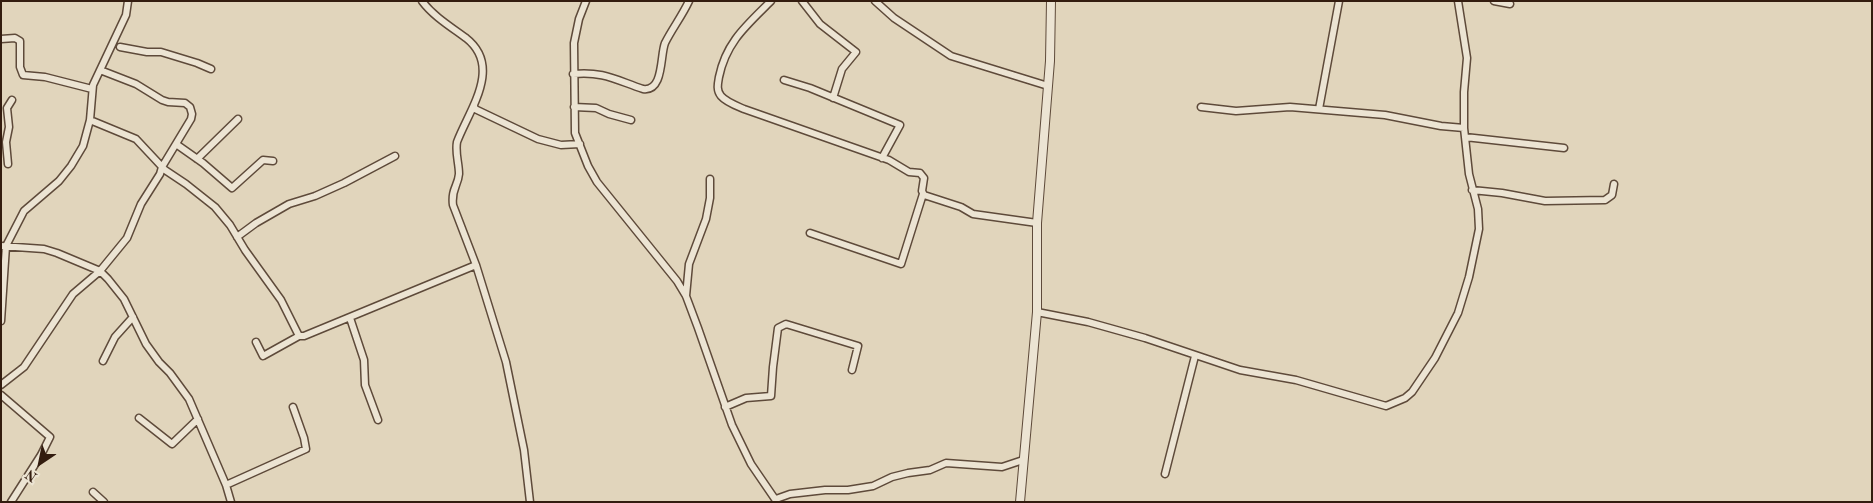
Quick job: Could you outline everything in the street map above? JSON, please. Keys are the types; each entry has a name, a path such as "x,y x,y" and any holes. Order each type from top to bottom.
{"street":[{"path":"1,321 4,246 24,211 59,181 83,146 90,120 92,89 95,78 126,15 128,1"},
{"path":"422,1 428,9 476,46 482,58 482,78 479,93 457,142 459,172 452,196 453,204 476,265 506,362 524,450 530,502"},
{"path":"586,1 579,19 574,43 575,133 588,166 597,182 677,281 686,296 732,425 751,464 776,500 790,494 825,490 848,490 873,486 892,477 908,472 930,470 946,463 1002,467 1023,460"},
{"path":"574,74 589,72 608,75 648,90 658,77 664,58 665,45 689,1"},
{"path":"771,1 738,34 724,55 718,86 719,94 744,109 882,158 909,172 922,174 924,178 923,194 901,264 810,233"},
{"path":"802,1 820,24 856,52 842,69 833,98"},
{"path":"875,1 894,18 951,56 1048,86"},
{"path":"1020,502 1037,312 1037,222 1050,61 1051,1"},
{"path":"1319,109 1339,1"},
{"path":"1037,312 1088,322 1145,338 1240,370 1296,380 1386,406 1398,402 1412,392 1435,358 1458,313 1469,277 1479,229 1478,209 1472,190 1464,128 1466,58 1458,1"},
{"path":"1494,1 1510,4"},
{"path":"1,39 14,38 20,41 20,67 23,75 45,77 92,89"},
{"path":"120,47 147,52 162,52 211,69"},
{"path":"1,385 24,367 73,294 100,271 127,238 137,211 191,119 190,107 185,102 162,100 136,84 100,70"},
{"path":"784,80 810,88 900,125 882,158"},
{"path":"8,164 4,142 9,127 7,108 12,100"},
{"path":"474,106 475,109 538,139 561,145 580,144"},
{"path":"574,107 596,108 631,120"},
{"path":"1201,107 1236,111 1290,107 1319,109 1385,115 1441,126 1464,128"},
{"path":"197,160 238,119"},
{"path":"90,120 136,139 162,167 215,207 230,225 281,300 299,336"},
{"path":"1465,137 1564,148"},
{"path":"176,144 232,188 263,160 273,161"},
{"path":"237,237 256,223 289,204 315,196 344,183 395,156"},
{"path":"686,296 690,264 706,219 710,198 710,179"},
{"path":"1472,190 1546,201 1605,200 1612,195 1614,184"},
{"path":"923,194 973,214 1037,222"},
{"path":"4,246 44,249 100,271 124,299 146,344 180,386 198,419 226,485 231,502"},
{"path":"256,342 263,356 299,336 304,336 350,318 476,265"},
{"path":"103,361 115,337 133,317"},
{"path":"350,318 364,360 365,385 378,420"},
{"path":"725,407 746,398 772,396 773,367 778,328 786,324 858,346 852,370"},
{"path":"1165,474 1195,356"},
{"path":"1,395 50,437 11,502"},
{"path":"226,485 306,449 293,406"},
{"path":"139,418 172,444 198,419"},
{"path":"93,492 104,502"}]}
